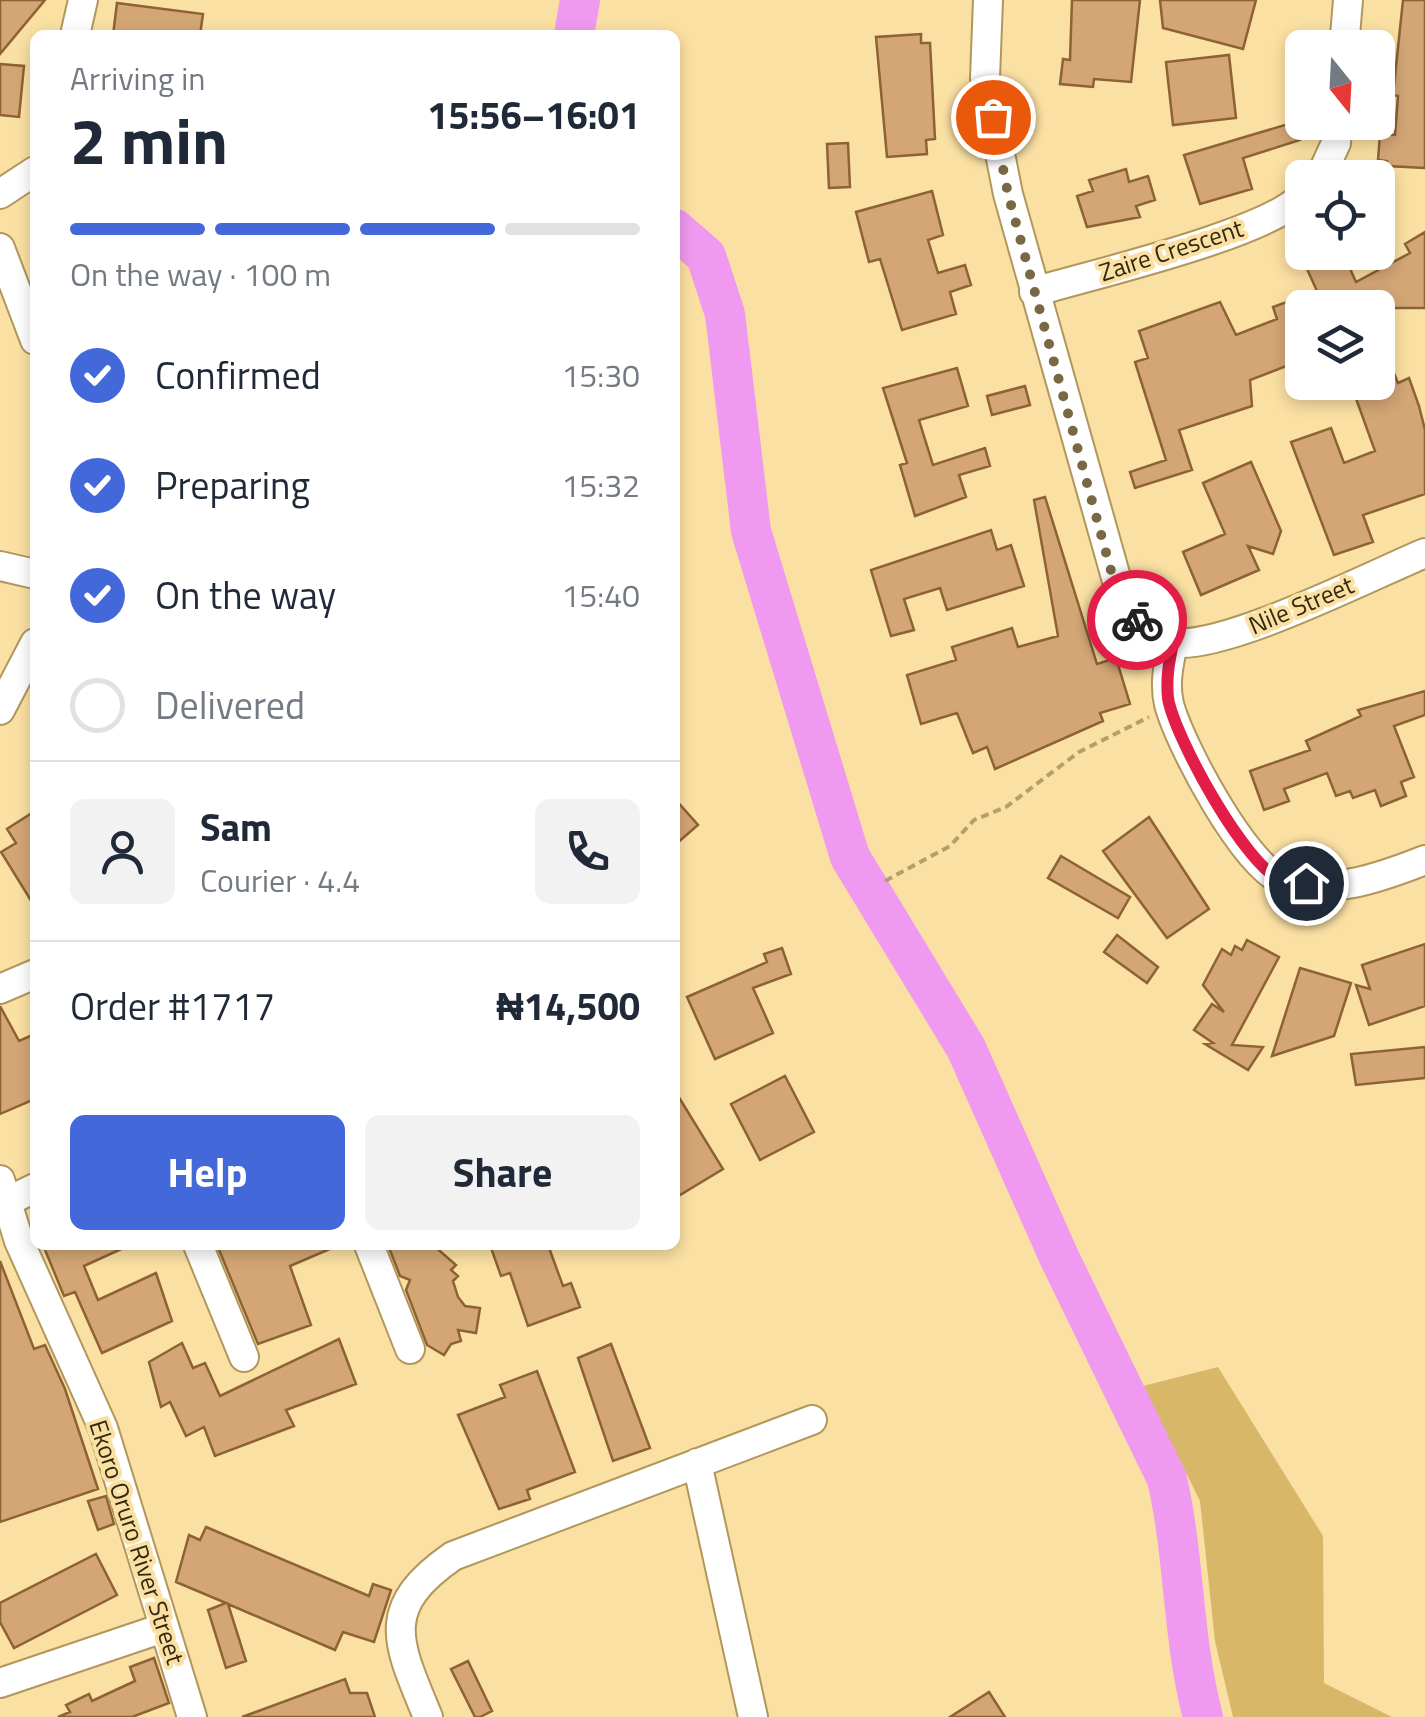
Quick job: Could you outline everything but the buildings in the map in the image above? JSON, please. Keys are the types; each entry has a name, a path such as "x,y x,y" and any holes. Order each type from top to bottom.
{"street":[{"path":"76,30 82,0"},
{"path":"988,0 985,78 1008,194 1118,592 1124,606 1148,633 1173,643 1166,673 1168,702 1179,730 1245,849 1281,880 1332,886 1385,876 1425,860"},
{"path":"1346,30 1348,0"},
{"path":"0,194 30,174"},
{"name":"Zaire Crescent","path":"1034,292 1230,234 1285,210"},
{"path":"0,248 30,327"},
{"name":"Nile Street","path":"1173,643 1239,631 1425,553"},
{"path":"0,566 30,573"},
{"path":"0,710 30,653"},
{"path":"0,989 30,976"},
{"path":"2,1196 30,1189"},
{"name":"Ekoro Oruro River Street","path":"2,1196 103,1428 192,1717"},
{"path":"200,1250 244,1357"},
{"path":"371,1250 410,1348"},
{"path":"428,1717 404,1657 400,1614 418,1580 454,1556 812,1420"},
{"path":"697,1464 752,1717"},
{"path":"0,1683 164,1628"}],"path":[{"path":"885,881 950,846 974,820 1006,807 1078,752 1142,722 1168,702"}],"shaded area":[{"path":"1218,1367 1323,1536 1324,1683 1392,1717 1233,1717 1215,1641 1200,1501 1143,1386"}],"waterway":[{"path":"575,30 580,0"},
{"path":"680,233 706,256 725,314 751,531 850,857 966,1048 1059,1257 1167,1479 1203,1717"}],"way so far":[{"path":"993,117 1008,194 1113,578 1124,606 1137,620"}],"route":[{"path":"1137,620 1148,633 1173,643 1166,673 1168,702 1179,730 1245,849 1281,880 1306,883"}]}
